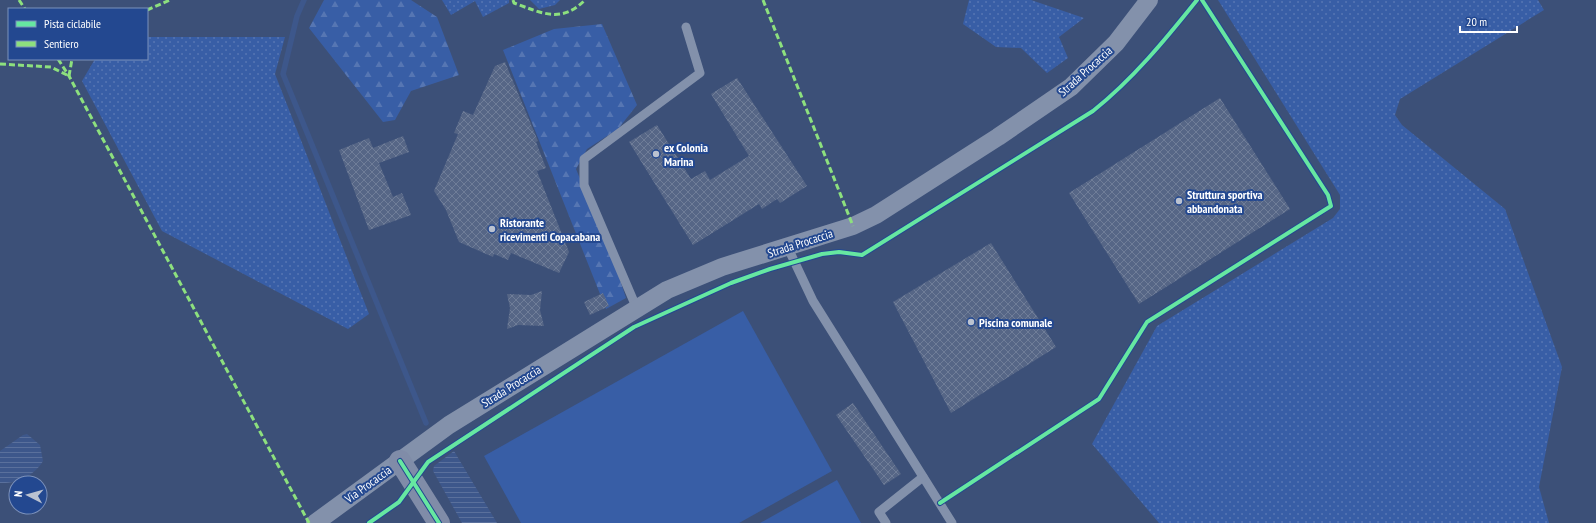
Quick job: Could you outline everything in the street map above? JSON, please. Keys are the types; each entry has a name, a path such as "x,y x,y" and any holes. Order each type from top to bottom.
{"street":[{"name":"Strada Procaccia","path":"421,445 449,425 667,290 722,267 788,248 853,226 876,215 998,137 1071,87 1116,43 1149,0"},
{"name":"Via Procaccia","path":"315,523 421,445"},
{"path":"400,461 439,523"}],"lane":[{"path":"637,308 584,185 584,159 700,73 686,27"},
{"path":"788,248 812,301 952,523"},
{"path":"886,523 879,512 923,477"}],"green space":[{"path":"324,0 411,0 437,17 459,75 411,91 395,120 383,122 309,28"},
{"path":"442,0 509,0 509,3 483,17 475,1 451,15"},
{"path":"530,0 560,0 555,5 539,9"},
{"path":"969,0 1031,0 1084,18 1059,37 1068,58 1047,73 1021,48 996,47 963,24"},
{"path":"1218,0 1538,0 1544,10 1400,99 1395,115 1402,125 1505,209 1562,367 1539,487 1549,523 1159,523 1092,444 1157,326 1333,218 1340,209 1340,195"},
{"path":"602,24 637,105 618,129 587,149 576,169 613,259 626,298 606,309 503,50 554,29"},
{"path":"148,37 285,37 275,74 369,314 348,329 162,231 82,81 94,60 148,60"},
{"path":"743,311 832,471 739,523 521,523 484,456"},
{"path":"837,480 861,523 760,523"}],"shaded area":[{"path":"27,434 40,445 43,461 40,466 29,475 8,475 8,483 0,483 0,451 23,435"},
{"path":"454,451 497,523 462,523 433,471 434,466"}],"building":[{"path":"505,62 538,141 536,142 546,168 537,171 569,252 559,273 511,253 508,260 494,254 493,257 459,242 446,210 434,191 458,134 454,133 463,111 473,115 495,66"},
{"name":"ex Colonia Marina","path":"737,78 807,186 780,203 777,199 762,209 759,204 693,245 629,142 657,125 691,179 705,171 710,180 749,156 711,94"},
{"name":"Struttura sportiva abbandonata","path":"1220,98 1290,209 1139,304 1069,193"},
{"path":"403,136 409,152 379,163 393,197 402,193 411,215 369,230 339,150 369,138 373,148"},
{"name":"Piscina comunale","path":"991,243 1056,347 951,413 893,302"},
{"path":"542,291 540,310 544,326 518,325 507,329 510,308 507,294 531,295"},
{"path":"603,293 609,306 590,315 584,302"},
{"path":"853,403 901,474 884,485 836,415"}],"waterway":[{"path":"304,0 297,16 283,74 426,423"}],"marked path":[{"path":"19,0 24,8"},
{"path":"148,10 170,0"},
{"path":"513,0 514,3 542,13 551,14 568,12 585,0"},
{"path":"763,0 853,226"},
{"path":"59,60 69,76 309,523"},
{"path":"69,76 72,60"},
{"path":"0,64 51,67 69,76"}],"cycle path":[{"path":"369,523 399,502 428,462 634,327 731,283 770,269 822,254 839,252 862,255 1093,111 1122,86 1161,44 1197,0"},
{"path":"940,503 1099,399 1147,322 1331,206 1328,195 1202,0"},
{"path":"400,461 439,523"}],"place":[{"name":"ex Colonia Marina","path":"656,154"},
{"name":"Struttura sportiva abbandonata","path":"1179,201"},
{"name":"Ristorante ricevimenti Copacabana","path":"492,229"},
{"name":"Piscina comunale","path":"971,322"}]}
